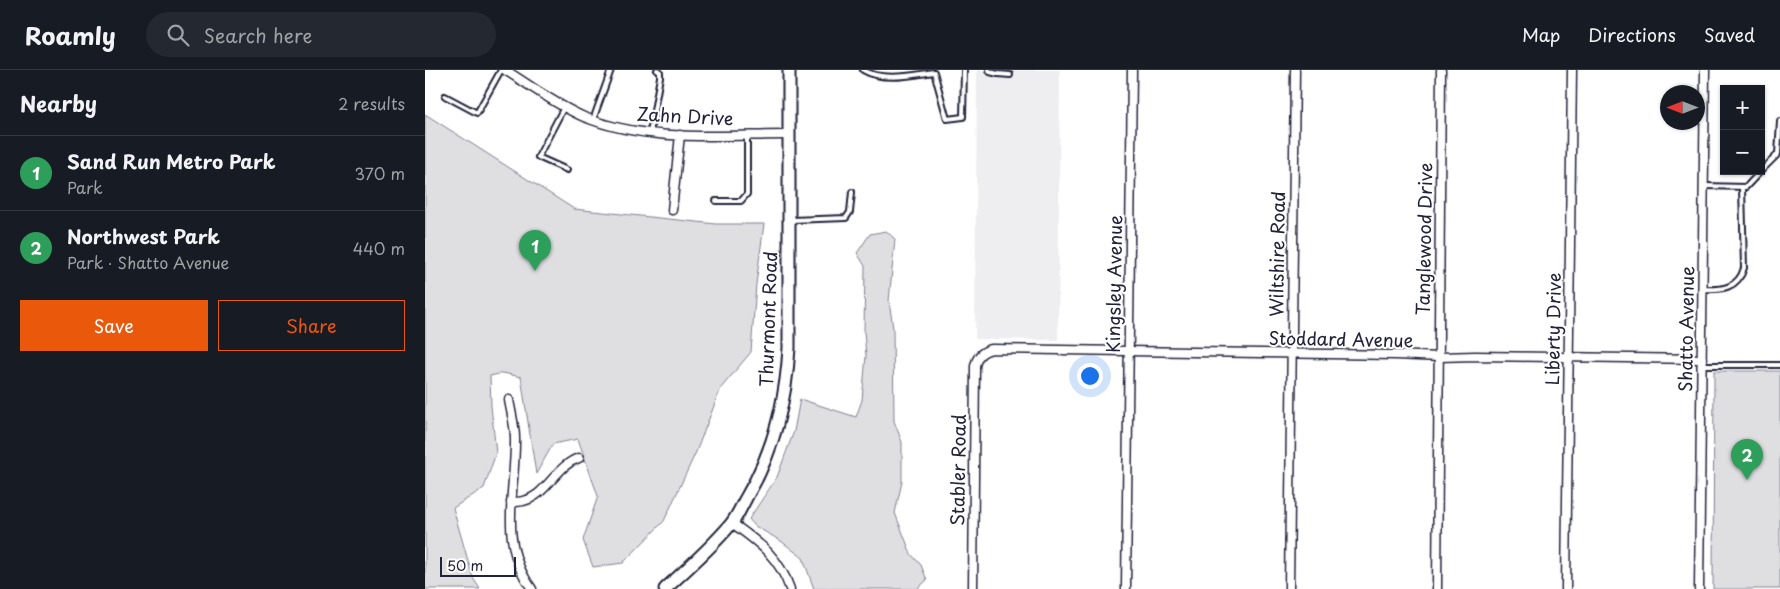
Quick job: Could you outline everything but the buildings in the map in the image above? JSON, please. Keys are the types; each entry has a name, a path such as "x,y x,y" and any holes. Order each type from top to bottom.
{"street":[{"name":"Zahn Drive","path":"503,70 564,107 593,120 619,128 649,134 789,135"},
{"name":"Thurmont Road","path":"665,589 732,523 767,459 783,404 789,348 789,70"},
{"name":"Kingsley Avenue","path":"1126,589 1132,70"},
{"name":"Wiltshire Road","path":"1289,589 1295,70"},
{"name":"Tanglewood Drive","path":"1437,589 1441,70"},
{"name":"Liberty Drive","path":"1566,589 1572,70"},
{"name":"Shatto Avenue","path":"1699,589 1705,70"},
{"path":"673,210 680,135"},
{"name":"Stoddard Avenue","path":"981,353 992,349 1439,357 1569,357 1702,362"},
{"name":"Stabler Road","path":"973,589 975,366 981,353"},
{"path":"509,400 515,436 510,527 513,551 525,579 532,589"},
{"path":"511,502 524,501 534,496 560,469 572,460 579,458"},
{"path":"732,523 768,551 781,570 790,589"}],"lane":[{"path":"445,96 477,113 503,70"},
{"path":"593,120 611,70"},
{"path":"649,134 660,77 660,72 657,70"},
{"path":"863,70 883,76 933,71 947,119 963,117 964,70"},
{"path":"989,70 990,72 1010,75"},
{"path":"564,107 538,157 567,170"},
{"path":"1765,167 1779,154 1780,121"},
{"path":"716,201 741,201 747,194 747,135"},
{"path":"1704,186 1746,187 1757,175"},
{"path":"1703,290 1728,288 1738,281 1742,274 1742,187"},
{"path":"789,221 847,218 850,212 852,192"},
{"path":"1702,362 1780,365"}],"shaded area":[{"path":"977,70 1060,70 1058,340 975,339"},
{"path":"425,114 574,209 716,224 764,224 756,284 751,352 721,388 696,452 664,521 623,563 593,567 583,540 598,496 578,439 553,444 536,474 521,377 503,373 490,376 496,453 484,488 453,508 473,578 480,589 425,589"},
{"path":"886,231 895,239 889,301 893,328 894,421 902,442 902,482 895,513 911,554 921,565 927,580 917,589 814,589 803,558 781,541 755,526 749,519 777,477 794,431 800,399 856,417 862,400 866,356 864,331 865,266 857,253 870,234"},
{"path":"1714,371 1780,371 1780,589 1713,589"}],"place":[{"name":"Sand Run Metro Park","path":"535,271"},
{"name":"Northwest Park","path":"1747,480"}]}
